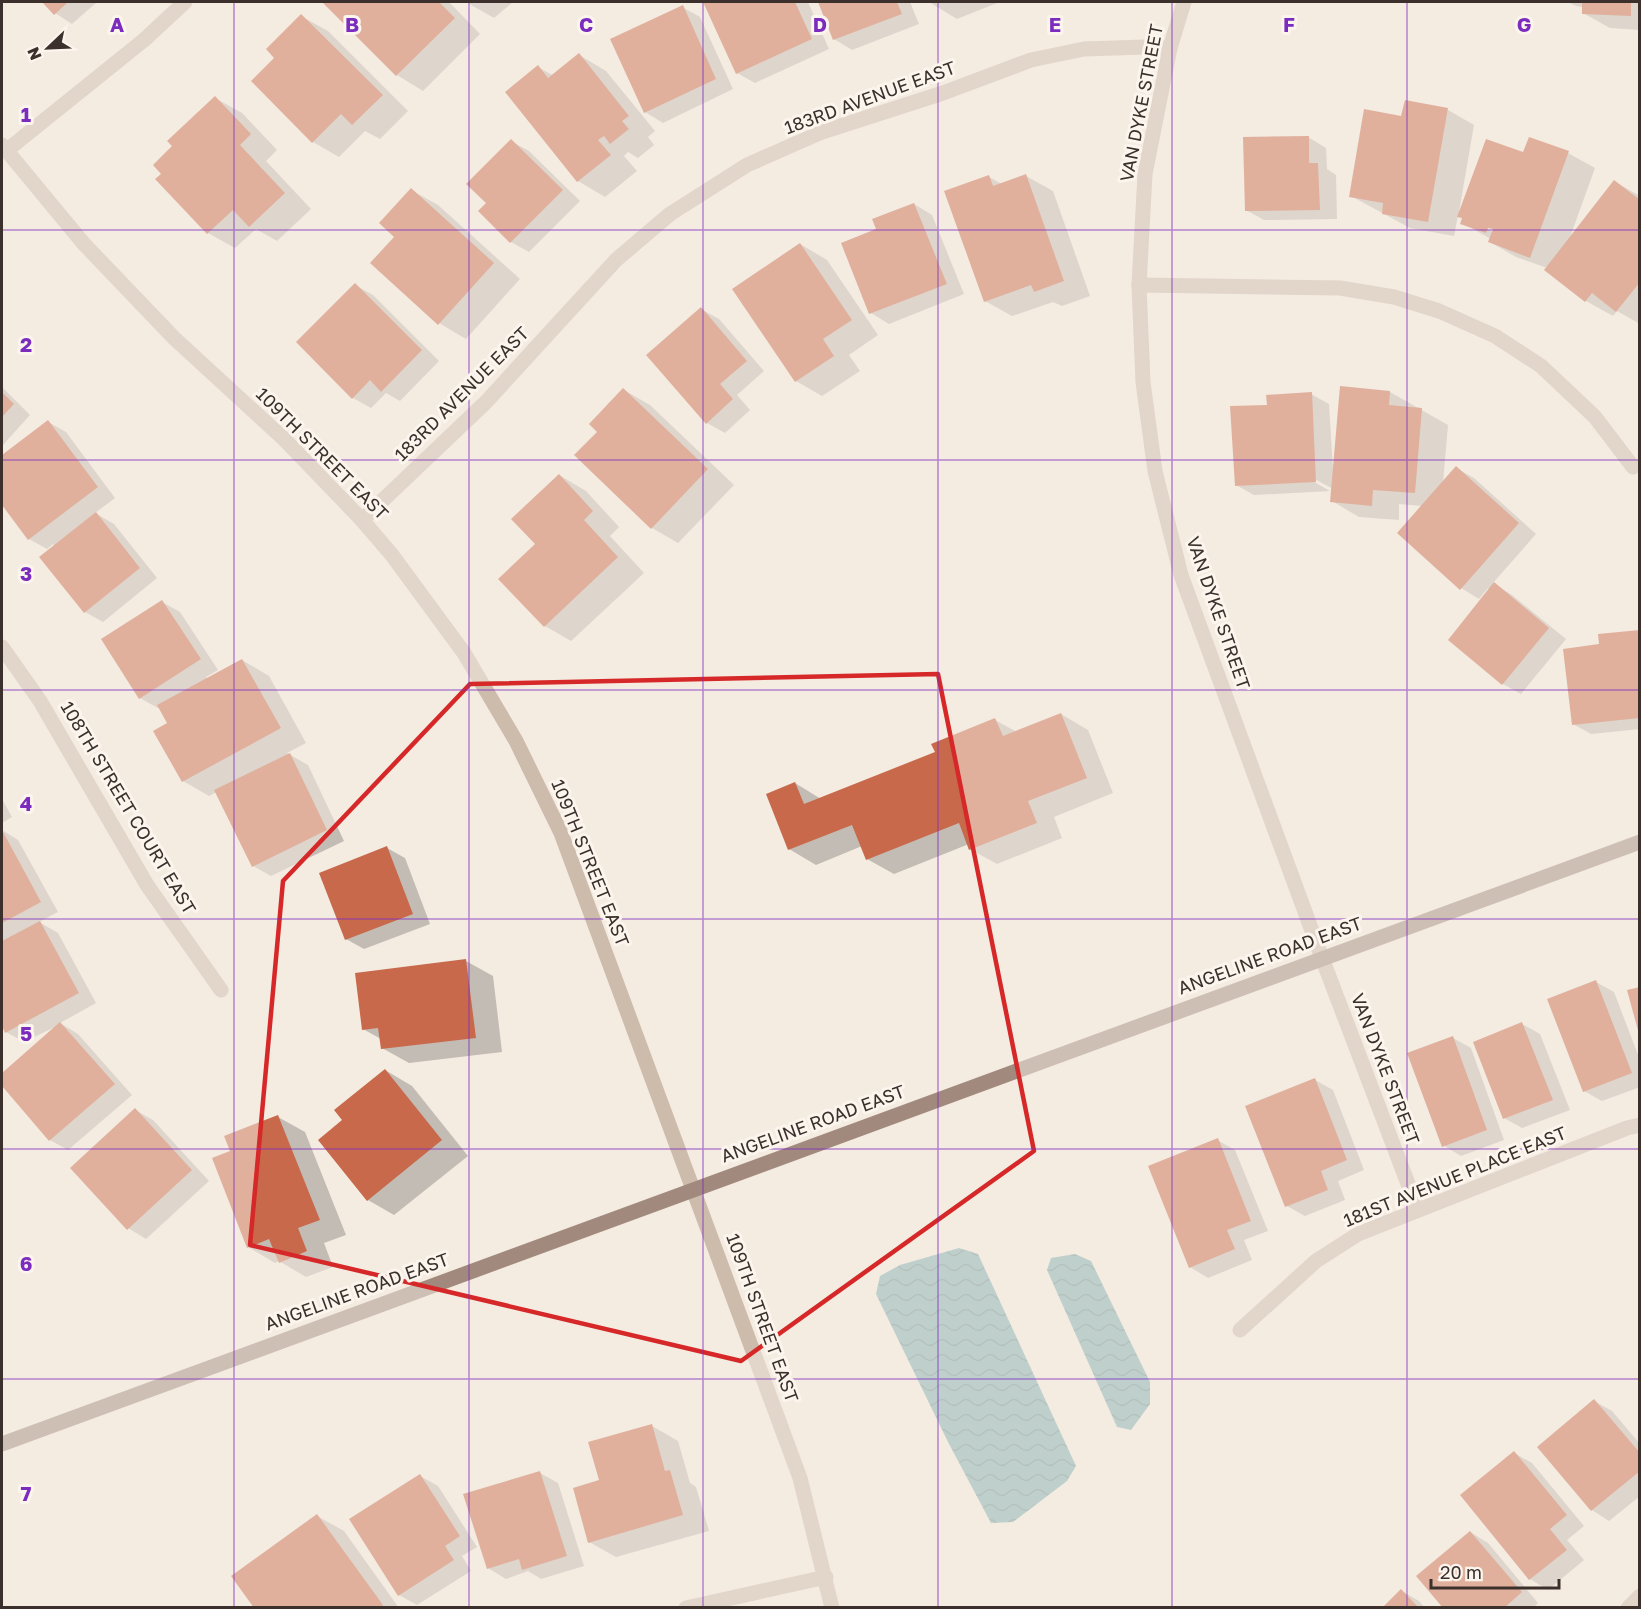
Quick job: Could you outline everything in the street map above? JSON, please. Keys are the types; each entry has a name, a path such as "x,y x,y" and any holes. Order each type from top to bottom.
{"street":[{"path":"4,148 144,40 185,2"},
{"name":"VAN DYKE STREET","path":"1184,2 1170,48 1145,174 1139,285 1143,382 1155,471 1180,574 1418,1210"},
{"name":"183RD AVENUE EAST","path":"362,520 486,402 616,260 670,214 747,165 822,132 943,93 1031,60 1084,49 1170,48"},
{"name":"109TH STREET EAST","path":"4,148 84,244 174,338 285,440 362,520 392,555 464,653 516,741 561,833 800,1478 832,1608"},
{"path":"1139,285 1340,288 1394,297 1439,310 1495,336 1540,366 1595,417 1633,467"},
{"name":"108TH STREET COURT EAST","path":"2,647 40,701 147,885 221,990"},
{"name":"ANGELINE ROAD EAST","path":"2,1444 1640,842"},
{"name":"181ST AVENUE PLACE EAST","path":"1240,1330 1316,1261 1358,1234 1627,1128 1640,1125"},
{"path":"686,1608 826,1577"},
{"path":"1628,1608 1640,1596"}],"highlighted area":[{"path":"938,674 1034,1151 741,1361 250,1245 283,881 470,684"}],"water":[{"path":"959,1248 978,1254 1076,1466 1067,1481 1013,1522 991,1523 948,1442 876,1294 880,1276 900,1265"},
{"path":"1075,1254 1091,1261 1150,1382 1150,1404 1131,1430 1117,1427 1047,1270 1051,1258"}],"building":[{"path":"42,2 68,2 54,15"},
{"path":"322,2 439,2 455,18 396,76"},
{"path":"703,2 795,2 812,39 736,74"},
{"path":"818,2 897,2 902,14 833,40"},
{"path":"1582,2 1631,2 1631,16 1582,14"},
{"path":"683,5 716,79 644,113 610,39"},
{"path":"301,14 383,95 352,125 341,114 312,143 251,81 274,58 266,49"},
{"path":"579,53 629,116 622,121 629,129 610,144 604,136 598,140 611,155 577,182 505,92 538,65 548,78"},
{"path":"215,96 251,134 240,145 285,193 249,227 233,210 207,234 155,179 161,174 153,165 172,146 167,141"},
{"path":"1405,100 1448,108 1428,222 1382,214 1383,203 1349,197 1364,109 1401,116"},
{"path":"1309,136 1309,163 1318,163 1320,210 1245,211 1243,137"},
{"path":"1529,137 1569,151 1530,258 1488,242 1493,229 1488,228 1486,233 1460,224 1462,218 1457,217 1486,139 1523,152"},
{"path":"511,139 563,190 510,243 478,211 486,203 466,184"},
{"path":"1026,174 1064,281 1034,292 1031,285 984,302 944,191 989,175 993,186"},
{"path":"1614,180 1640,200 1640,282 1616,312 1592,293 1585,302 1544,270"},
{"path":"411,188 494,263 438,325 370,263 394,237 379,223"},
{"path":"914,203 947,284 869,314 841,243 876,229 872,219"},
{"path":"800,243 852,320 823,339 834,356 795,382 732,289"},
{"path":"355,283 422,350 381,392 370,380 352,399 296,342"},
{"path":"701,307 747,361 720,384 733,399 706,424 646,355"},
{"path":"1340,386 1390,391 1389,405 1422,408 1415,493 1373,490 1372,506 1330,502"},
{"path":"623,388 708,469 651,529 574,455 597,432 589,424"},
{"path":"2,392 14,404 2,417"},
{"path":"1312,392 1316,482 1235,486 1230,406 1267,405 1266,395"},
{"path":"48,420 98,487 28,540 2,505 2,455"},
{"path":"1456,466 1519,523 1460,590 1397,533"},
{"path":"559,474 593,511 584,520 618,557 544,627 498,579 535,544 511,519"},
{"path":"96,512 140,568 84,613 39,557"},
{"path":"1494,582 1549,628 1502,685 1448,640"},
{"path":"162,600 201,659 139,699 101,639"},
{"path":"1640,630 1640,718 1572,725 1563,649 1599,644 1598,634"},
{"path":"242,659 281,728 182,782 153,731 167,723 157,705"},
{"path":"1061,713 1087,778 1028,801 1037,823 969,850 959,823 866,860 852,825 788,850 766,794 795,782 804,804 935,752 931,744 995,718 1003,736"},
{"path":"290,753 327,830 252,867 214,790"},
{"path":"2,830 41,902 2,923"},
{"path":"387,846 413,914 345,940 319,873"},
{"path":"40,921 79,993 5,1033 2,1026 2,941"},
{"path":"466,959 476,1038 381,1049 378,1028 362,1030 355,973"},
{"path":"1596,980 1632,1073 1583,1092 1547,999"},
{"path":"1640,987 1640,1034 1639,1034 1627,990"},
{"path":"60,1022 115,1084 49,1141 2,1086 2,1073"},
{"path":"1522,1022 1553,1100 1503,1119 1473,1042"},
{"path":"1453,1036 1487,1130 1442,1147 1407,1053"},
{"path":"385,1069 442,1140 367,1201 318,1140 342,1120 334,1110"},
{"path":"1315,1078 1347,1160 1321,1171 1328,1190 1285,1207 1245,1106"},
{"path":"135,1108 192,1170 127,1230 70,1168"},
{"path":"278,1115 320,1220 298,1228 307,1251 279,1263 269,1239 247,1248 212,1158 230,1151 224,1136"},
{"path":"1218,1138 1251,1221 1227,1230 1235,1249 1189,1268 1148,1166"},
{"path":"1594,1399 1640,1453 1640,1471 1591,1511 1537,1447"},
{"path":"652,1424 665,1471 670,1470 683,1515 588,1543 573,1488 599,1480 588,1442"},
{"path":"1514,1451 1567,1515 1550,1529 1567,1550 1529,1580 1460,1495"},
{"path":"540,1471 567,1556 522,1570 519,1559 487,1569 463,1494"},
{"path":"420,1474 460,1536 445,1546 454,1560 398,1596 349,1519"},
{"path":"317,1514 383,1605 380,1608 254,1608 231,1576"},
{"path":"1470,1531 1522,1592 1504,1608 1443,1608 1416,1576"},
{"path":"1401,1589 1419,1608 1382,1608"}]}
